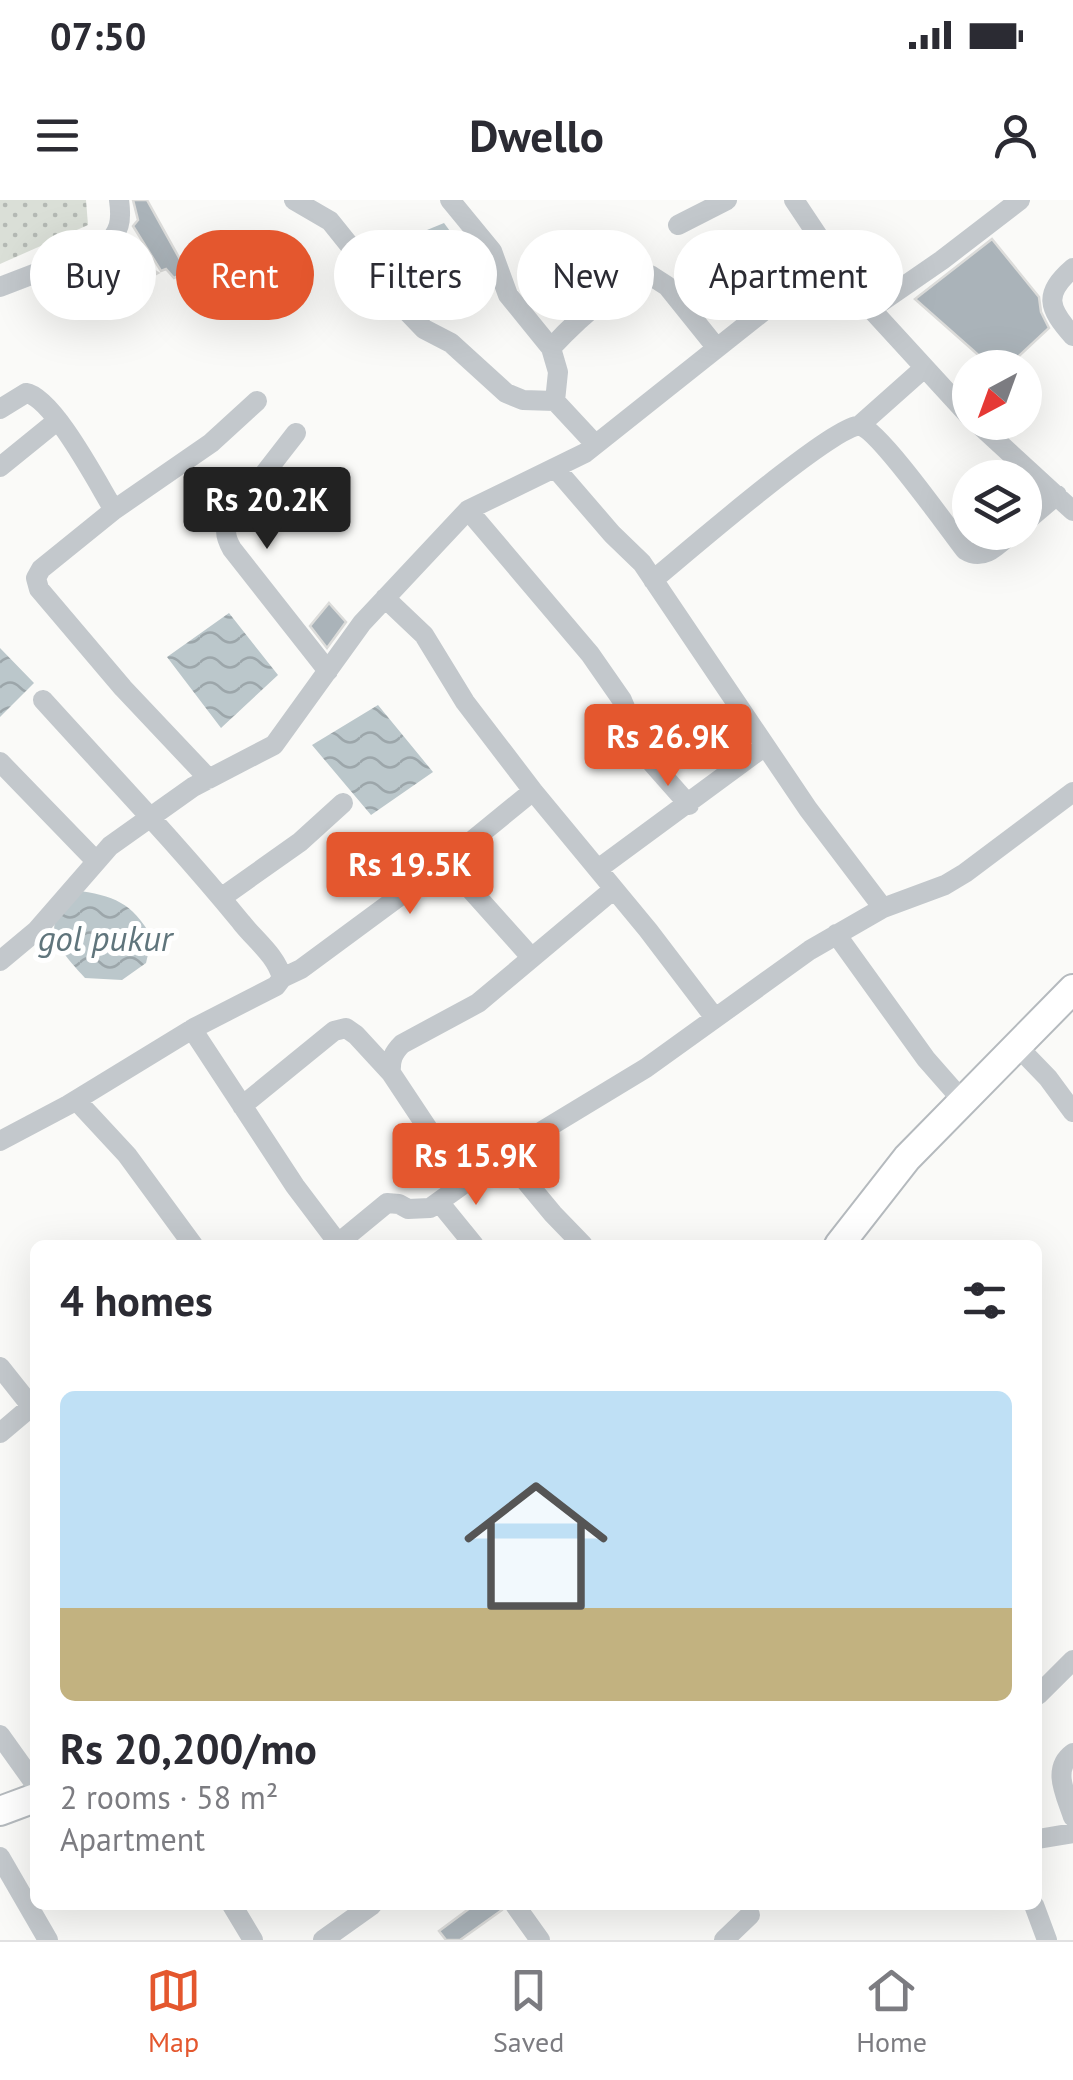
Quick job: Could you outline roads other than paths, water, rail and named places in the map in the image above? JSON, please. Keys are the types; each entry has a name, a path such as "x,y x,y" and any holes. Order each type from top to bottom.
{"main road":[{"path":"843,1240 907,1158 1073,989"},
{"path":"0,1811 30,1800"}],"street":[{"path":"0,287 104,246 115,236 120,224 119,200"},
{"path":"294,200 330,221 424,330 451,343 515,398 554,401 595,444"},
{"path":"450,200 492,250 508,295 551,348 558,372 554,401"},
{"path":"678,225 726,200"},
{"path":"794,200 814,230"},
{"path":"903,287 1020,200"},
{"path":"1073,268 1058,281 1051,300 1073,336"},
{"path":"551,348 614,294 650,275 667,286 716,348"},
{"path":"0,961 36,932 95,860 178,796 274,745 384,598 468,510 499,492 556,469 595,444 752,320"},
{"path":"881,320 952,398"},
{"path":"653,580 816,448 852,425 860,425 923,368"},
{"path":"0,408 26,393 41,398 114,510"},
{"path":"209,779 38,589 36,578 41,569 114,510 211,444 256,402"},
{"path":"0,467 58,420"},
{"path":"860,425 892,456 952,534"},
{"path":"296,434 232,514 225,534 232,549 328,670"},
{"path":"996,440 1073,510"},
{"path":"556,469 653,580 765,746 882,908"},
{"path":"1042,508 1057,495"},
{"path":"468,510 590,654 622,700 645,755 688,805"},
{"path":"964,550 982,556 990,550"},
{"path":"384,598 424,634 458,692 533,792 714,1018"},
{"path":"44,700 268,952 282,978"},
{"path":"598,869 765,746"},
{"path":"0,762 95,860"},
{"path":"0,1142 192,1029 276,986 446,862 533,792"},
{"path":"342,1240 387,1203 418,1210 439,1202 504,1155 614,1088 836,934 882,908 945,885 1073,792"},
{"path":"221,898 300,842 342,803"},
{"path":"446,862 531,958"},
{"path":"392,1073 390,1061 402,1044 478,1003 614,889"},
{"path":"836,934 926,1059 962,1100"},
{"path":"242,1106 334,1032 346,1028 392,1073 464,1184"},
{"path":"192,1029 334,1240"},
{"path":"1016,1045 1073,1112"},
{"path":"76,1100 126,1154 189,1240"},
{"path":"504,1155 578,1240"},
{"path":"439,1202 470,1240"},
{"path":"0,1367 30,1404"},
{"path":"0,1434 30,1410"},
{"path":"1042,1691 1073,1660"},
{"path":"0,1735 30,1777"},
{"path":"1073,1753 1062,1765 1060,1775 1073,1816"},
{"path":"1042,1838 1073,1833"},
{"path":"0,1857 30,1909"},
{"path":"31,1910 48,1940"},
{"path":"235,1910 253,1940"},
{"path":"323,1940 365,1910"},
{"path":"518,1910 540,1940"},
{"path":"1036,1910 1047,1940"},
{"path":"724,1940 750,1915"}],"water":[{"path":"444,223 449,230 427,230"},
{"path":"229,613 278,675 221,728 167,657"},
{"path":"0,648 34,683 0,717"},
{"path":"378,705 433,772 371,815 312,745"},
{"name":"gol pukur","path":"74,890 111,898 137,916 152,937 146,963 122,980 85,978 55,936 57,916"}]}
